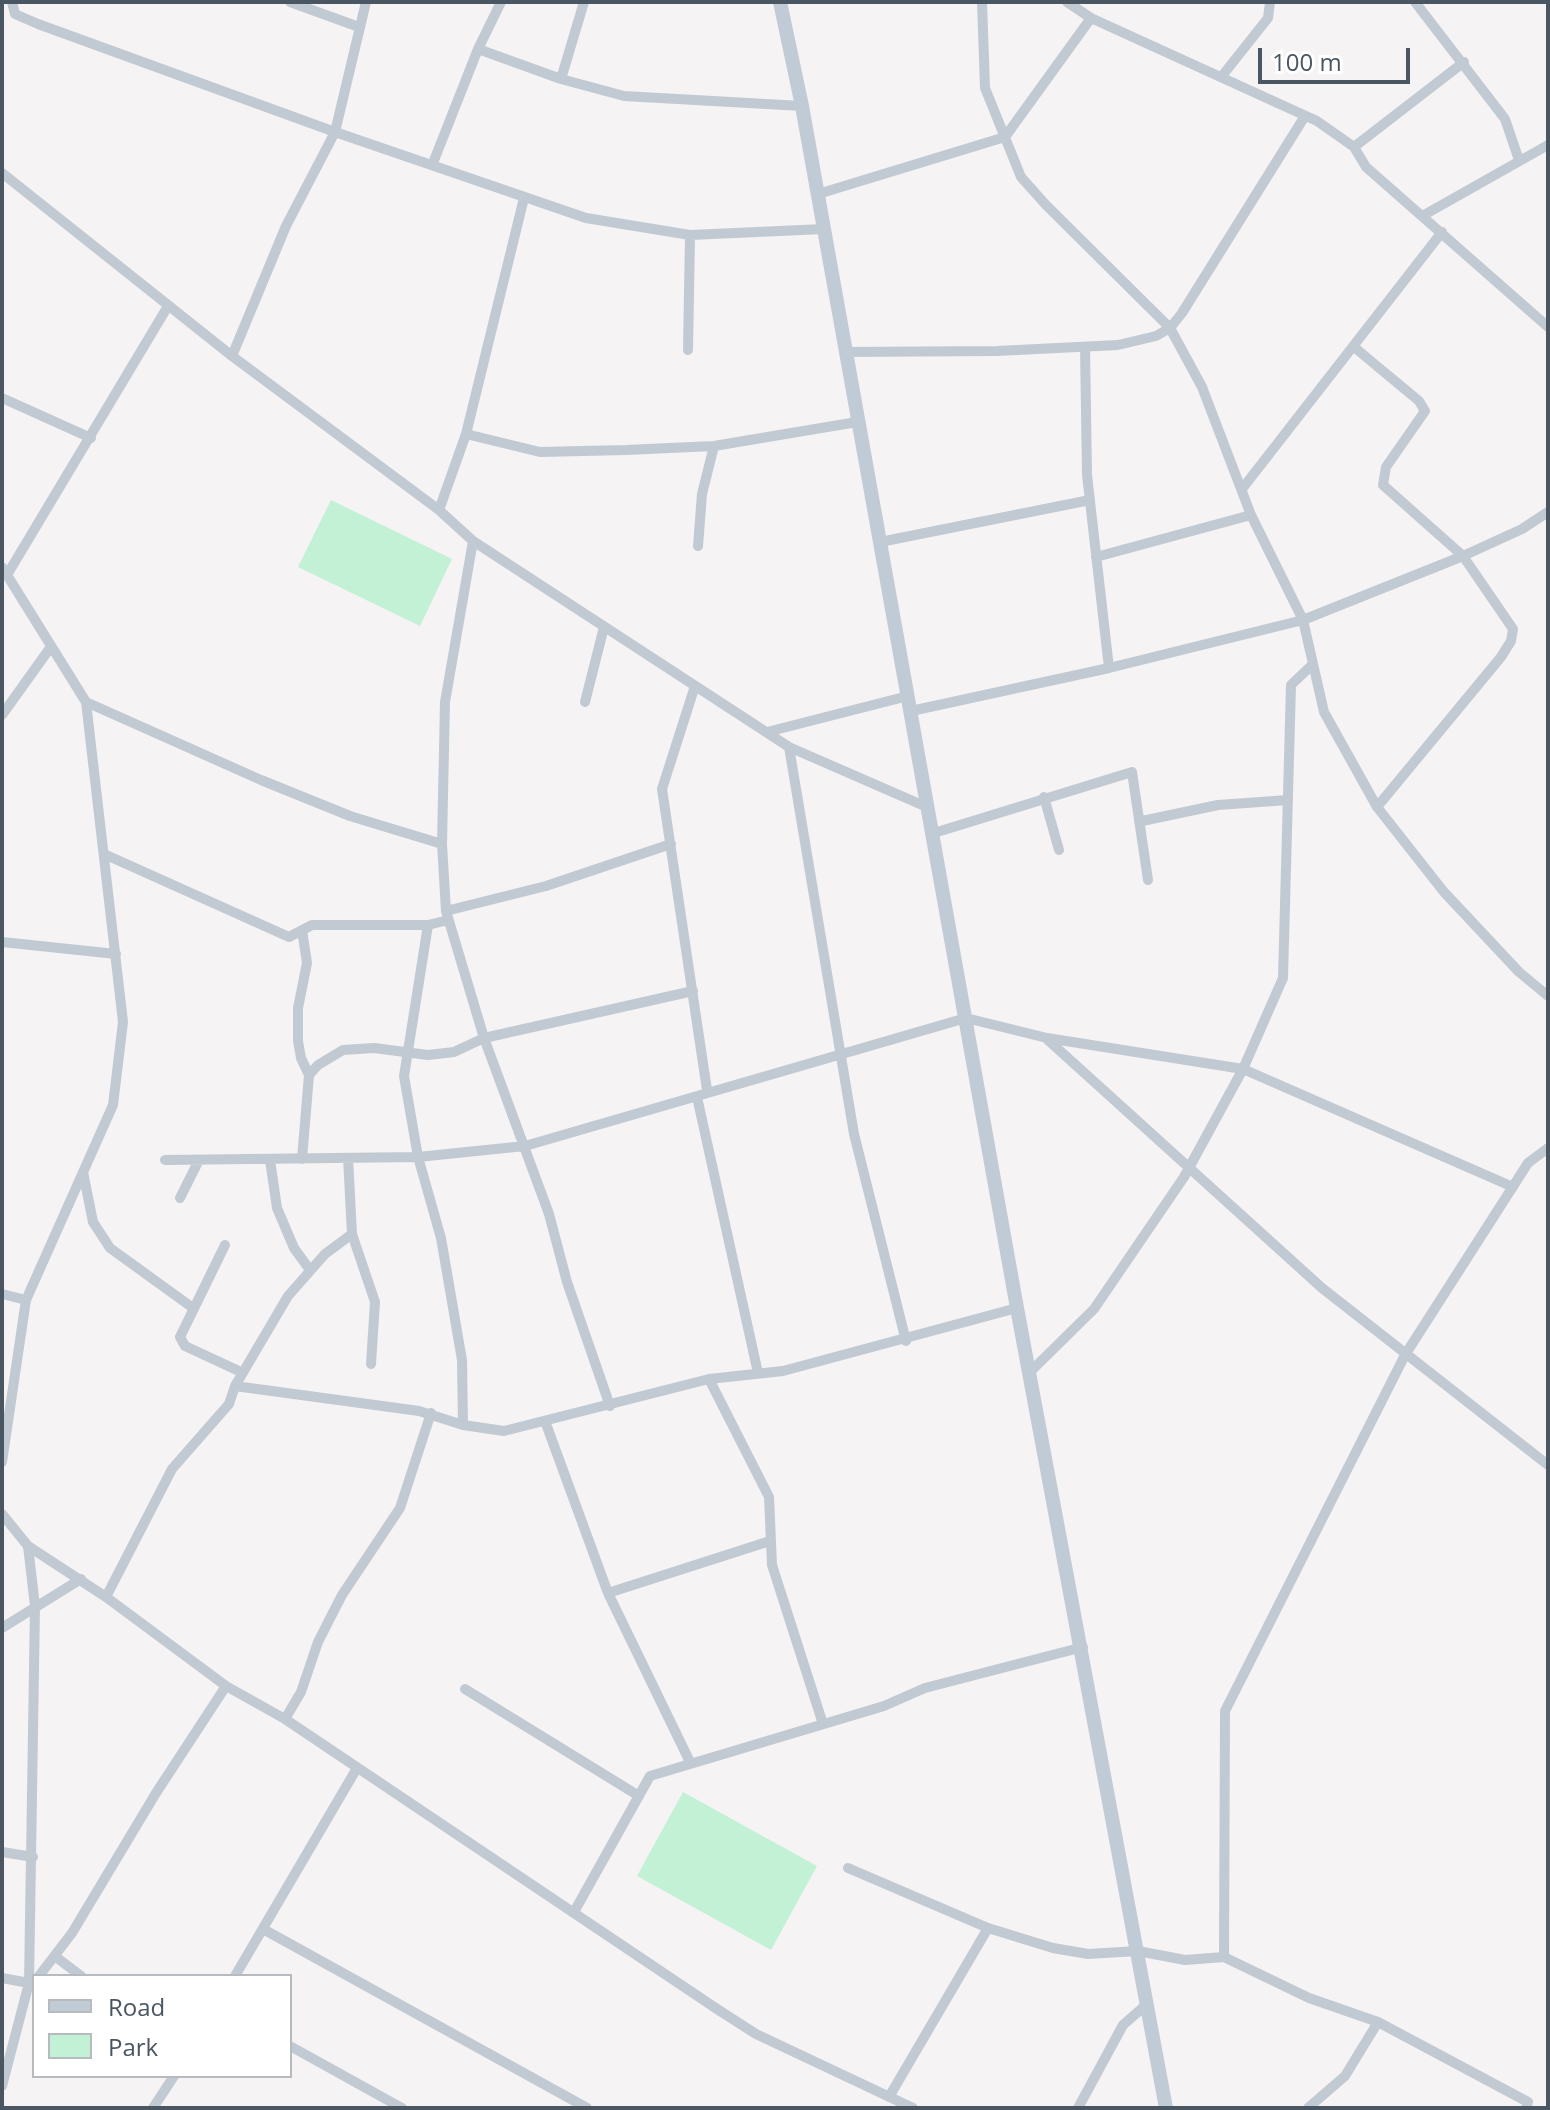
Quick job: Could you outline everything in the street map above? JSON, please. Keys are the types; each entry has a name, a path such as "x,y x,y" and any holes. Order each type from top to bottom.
{"main road":[{"path":"780,2 802,106 1017,1308 1083,1647 1166,2108"}],"street":[{"path":"12,2 11,10 23,18 335,132 433,163 586,218 690,235 824,229"},
{"path":"290,2 359,27"},
{"path":"232,356 286,226 335,132 366,2"},
{"path":"433,163 478,49 501,2"},
{"path":"561,79 584,2"},
{"path":"982,2 985,88 1021,177 1170,328 1218,422 1251,515 1303,620 1324,712 1377,807 1444,892 1519,972 1548,996"},
{"path":"1067,2 1091,18 1305,116 1354,147 1366,167 1548,327"},
{"path":"1222,76 1268,18 1270,2"},
{"path":"1415,2 1505,119 1519,160"},
{"path":"818,194 1005,137 1091,18"},
{"path":"478,49 561,79 624,96 802,106"},
{"path":"1354,147 1464,62"},
{"path":"845,352 1085,347 1141,341 1170,328 1305,116"},
{"path":"1424,215 1548,145"},
{"path":"2,173 232,356 439,510 473,541 694,689 789,747 929,808"},
{"path":"439,510 466,434 524,198"},
{"path":"1242,489 1442,232"},
{"path":"688,350 690,235"},
{"path":"2,1462 26,1300 116,1090 123,1022 86,702 4,571 91,438 168,306"},
{"path":"1085,347 1090,500 1109,668"},
{"path":"1354,347 1419,401 1425,411 1386,467 1383,485 1463,556 1510,619 1514,635 1501,657 1377,807"},
{"path":"2,398 91,438"},
{"path":"466,434 540,452 714,446 857,422"},
{"path":"698,546 702,494 714,446"},
{"path":"880,542 1090,500"},
{"path":"767,732 1109,668 1303,620 1463,556 1522,529 1548,512"},
{"path":"1096,557 1251,515"},
{"path":"473,541 445,702 442,844 447,916 484,1038 525,1146 610,1406"},
{"path":"585,702 604,627"},
{"path":"4,708 50,648"},
{"path":"1030,1372 1094,1309 1189,1169 1243,1069 1283,978 1291,685 1313,664"},
{"path":"694,689 662,789 707,1090"},
{"path":"86,702 350,816 442,844"},
{"path":"789,747 854,1134 906,1341"},
{"path":"934,833 1132,772 1142,821 1148,880"},
{"path":"1044,797 1059,850"},
{"path":"1142,821 1218,805 1288,800"},
{"path":"104,854 278,935 289,937 312,925 428,925 447,916 671,844"},
{"path":"428,925 404,1076 418,1157 441,1238 462,1360 463,1425"},
{"path":"302,930 307,963 298,1008 298,1041 309,1075 302,1159"},
{"path":"2,942 116,954"},
{"path":"309,1075 318,1065 343,1050 374,1048 407,1054 454,1052 484,1038 693,991"},
{"path":"165,1160 418,1157 525,1146 697,1097 707,1090 839,1056 966,1018 1047,1038 1243,1069 1513,1187"},
{"path":"1047,1038 1322,1288 1548,1465"},
{"path":"697,1097 758,1373"},
{"path":"1224,1957 1225,1711 1405,1355 1528,1163 1548,1148"},
{"path":"348,1158 352,1234 375,1302 371,1364"},
{"path":"180,1198 199,1160"},
{"path":"270,1160 277,1208 294,1248 310,1270"},
{"path":"83,1171 93,1222 110,1248 193,1308"},
{"path":"106,1597 172,1469 229,1404 241,1372 288,1296 310,1270 352,1234"},
{"path":"225,1245 193,1308 180,1342 241,1372"},
{"path":"2,1294 26,1300"},
{"path":"235,1386 431,1413 463,1425 504,1431 709,1379 783,1371 906,1341 1017,1308"},
{"path":"709,1379 769,1497 772,1565 823,1724"},
{"path":"285,1719 301,1692 318,1642 342,1595 400,1508 431,1413"},
{"path":"545,1421 608,1593 690,1762"},
{"path":"2,1514 28,1546 81,1579 226,1686 285,1719 756,2034 913,2108"},
{"path":"608,1593 770,1541"},
{"path":"28,1546 35,1606 34,1974"},
{"path":"2,1628 81,1579"},
{"path":"574,1912 650,1776 884,1706 925,1688 1083,1647"},
{"path":"40,1974 56,1957 156,1793 226,1686"},
{"path":"465,1689 639,1796"},
{"path":"236,1974 357,1768"},
{"path":"2,1852 33,1857"},
{"path":"848,1868 988,1928 1053,1948 1088,1954 1138,1951 1185,1960 1224,1957 1309,1998 1378,2022 1528,2102 1526,2108"},
{"path":"889,2097 988,1928"},
{"path":"263,1929 587,2108"},
{"path":"56,1957 78,1974"},
{"path":"2,1978 32,1980"},
{"path":"2,2086 32,1987"},
{"path":"1078,2108 1123,2025 1147,2004"},
{"path":"1308,2108 1345,2076 1378,2022"},
{"path":"292,2047 402,2108"},
{"path":"153,2108 173,2078"}],"green space":[{"path":"331,500 452,559 420,626 298,567"},
{"path":"683,1792 817,1866 771,1950 637,1876"}]}
